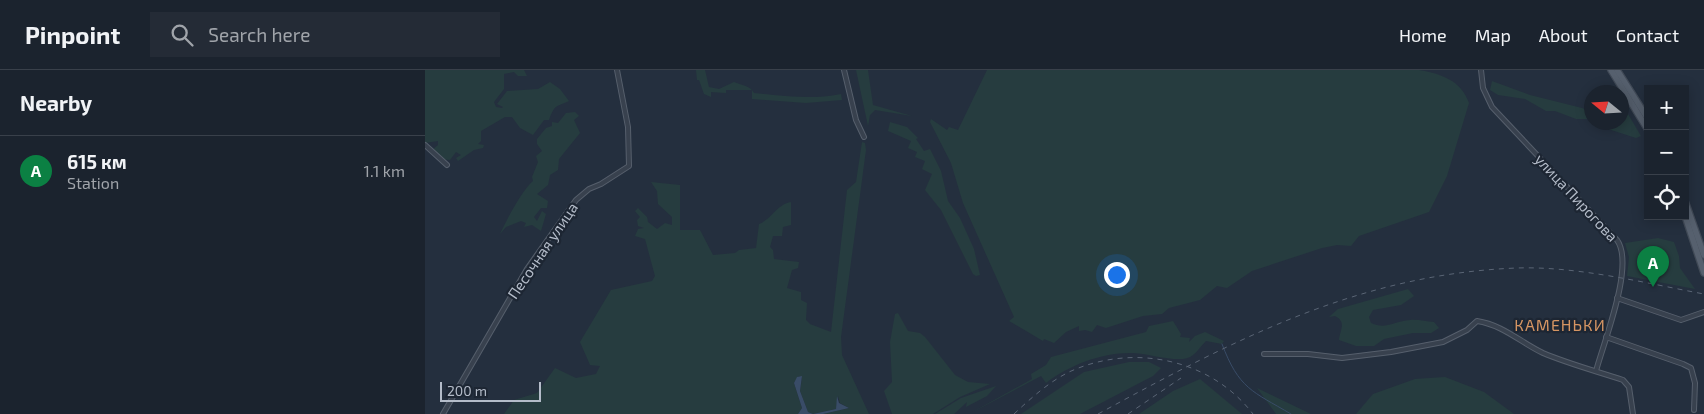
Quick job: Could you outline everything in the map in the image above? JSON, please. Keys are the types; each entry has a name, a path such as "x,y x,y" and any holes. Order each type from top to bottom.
{"main road":[{"path":"1611,70 1644,124"},
{"path":"1617,70 1644,113"},
{"path":"1689,213 1704,256"},
{"path":"1686,220 1703,270"}],"street":[{"name":"Песочная улица","path":"443,414 527,269 576,200 589,189 601,184 629,166 628,127 617,70"},
{"path":"844,70 856,120 864,138"},
{"name":"улица Пирогова","path":"1481,70 1483,88 1492,107 1620,245 1623,251 1623,268 1617,298 1596,371"},
{"path":"425,145 447,165"},
{"path":"1617,298 1681,320 1704,312"},
{"path":"1264,354 1308,354 1342,358 1391,352 1443,342 1467,330 1477,321 1510,332 1543,353 1627,383 1633,414"},
{"path":"1605,337 1691,368 1695,383 1694,410"}],"green space":[{"path":"425,70 524,70 527,76 518,76 514,72 504,74 504,89 494,102 496,107 503,107 497,104 507,91 538,89 550,82 560,89 569,101 555,108 549,120 544,120 533,135 520,128 512,117 505,117 481,131 481,141 478,144 484,145 483,148 474,150 458,161 456,158 461,155 456,152 450,160 445,159 438,156 432,150 438,145 438,141 425,143"},
{"path":"696,70 705,70 709,87 719,89 734,82 752,90 726,90 726,93 711,92 711,97 704,94 699,80 697,80"},
{"path":"856,70 868,70 873,105 912,116 875,110 870,115 868,126"},
{"path":"987,70 1419,70 1449,79 1461,89 1469,103 1447,176 1429,212 1359,236 1351,246 1337,245 1322,248 1252,271 1227,288 1217,286 1200,300 1169,308 1162,314 1143,316 1106,328 1097,325 1092,332 1079,331 1079,326 1066,332 1054,343 1044,339 1043,341 1009,321 1014,317 963,203 951,163 930,122 931,119 947,130 949,127 958,130"},
{"path":"1492,81 1530,95 1582,108 1584,109 1584,119 1576,119 1555,111 1546,111 1525,99 1498,95 1490,90"},
{"path":"752,90 754,93 797,97 841,94 842,100 806,103 752,99"},
{"path":"575,112 579,116 574,120 580,133 559,159 558,170 550,175 548,185 537,194 548,201 547,208 541,208 534,217 537,221 542,211 546,214 541,231 532,225 524,227 526,223 521,221 506,227 500,234 519,198 533,181 532,177 538,162 536,156 542,151 537,144 537,139 546,128 552,126 552,122 558,123 566,113"},
{"path":"1629,116 1641,136 1636,138 1611,130 1629,130"},
{"path":"890,122 907,127 918,138 916,139 924,151 930,149 941,171 948,201 960,218 974,249 980,275 976,276 973,274 941,210 925,190 932,174 922,169 925,161 915,157 917,152 908,148 911,141 888,131"},
{"path":"862,142 865,143 866,150 841,337 842,355 869,414 823,414 849,408 840,403 838,396 836,409 813,414 808,412 800,391 802,378 799,376 794,383 802,408 798,414 504,414 514,400 537,393 555,368 576,378 596,374 600,366 590,365 580,342 611,290 652,281 655,276 645,239 635,236 638,229 644,228 638,226 637,220 640,217 635,211 638,208 647,217 648,222 657,229 665,223 672,225 672,217 658,204 657,191 651,182 680,185 680,230 700,230 713,255 735,253 739,250 756,248 759,224 768,219 786,203 791,202 791,225 783,227 782,236 773,236 770,247 773,250 774,259 799,262 798,268 792,270 787,288 801,292 801,300 807,303 806,320 810,324 831,332 847,190 856,182"},
{"path":"1658,238 1674,242 1679,256 1680,268 1695,289 1627,276 1629,257 1625,243"},
{"path":"1408,289 1414,296 1401,305 1373,310 1369,317 1371,323 1381,326 1416,320 1434,322 1439,328 1431,333 1413,333 1384,339 1374,346 1356,346 1339,340 1342,326 1341,321 1335,316 1329,317 1338,309"},
{"path":"898,313 908,331 920,333 925,337 955,375 968,382 990,384 960,397 933,414 892,414 884,391 892,382 890,342 895,314"},
{"path":"1173,321 1181,334 1180,337 1190,338 1189,342 1195,336 1205,332 1224,341 1222,344 1206,341 1193,355 1183,359 1133,353 1098,357 1076,365 1046,383 1041,376 969,414 1032,379 1031,374 1046,365 1051,357 1146,332 1149,326"},
{"path":"1129,362 1149,362 1161,368 1153,376 1080,414 1021,414 1084,372"},
{"path":"1445,377 1484,392 1514,414 1356,414 1373,394 1415,379"},
{"path":"1200,379 1242,414 1139,414 1173,391"},
{"path":"996,386 987,396 966,407 967,402 954,414 935,414 961,398"},
{"path":"1257,388 1311,414 1276,414"}],"water":[{"path":"802,376 800,391 808,412 813,414 798,414 802,408 794,383 797,377"},
{"path":"837,396 839,403 849,408 823,414 813,414 836,409"}],"waterway":[{"path":"1222,344 1234,371 1241,380 1257,394 1291,414"}],"railway":[{"path":"1098,414 1249,337 1351,297 1404,283 1459,273 1540,268 1587,272 1704,294"},
{"path":"1014,414 1047,385 1069,372 1093,363 1118,358 1144,358 1169,361 1192,368 1215,380 1235,395 1253,414"},
{"path":"1128,414 1181,378"}],"place":[{"name":"615 км","path":"1653,287"}],"district":[{"name":"КАМЕНЬКИ","path":"1560,325"}]}
